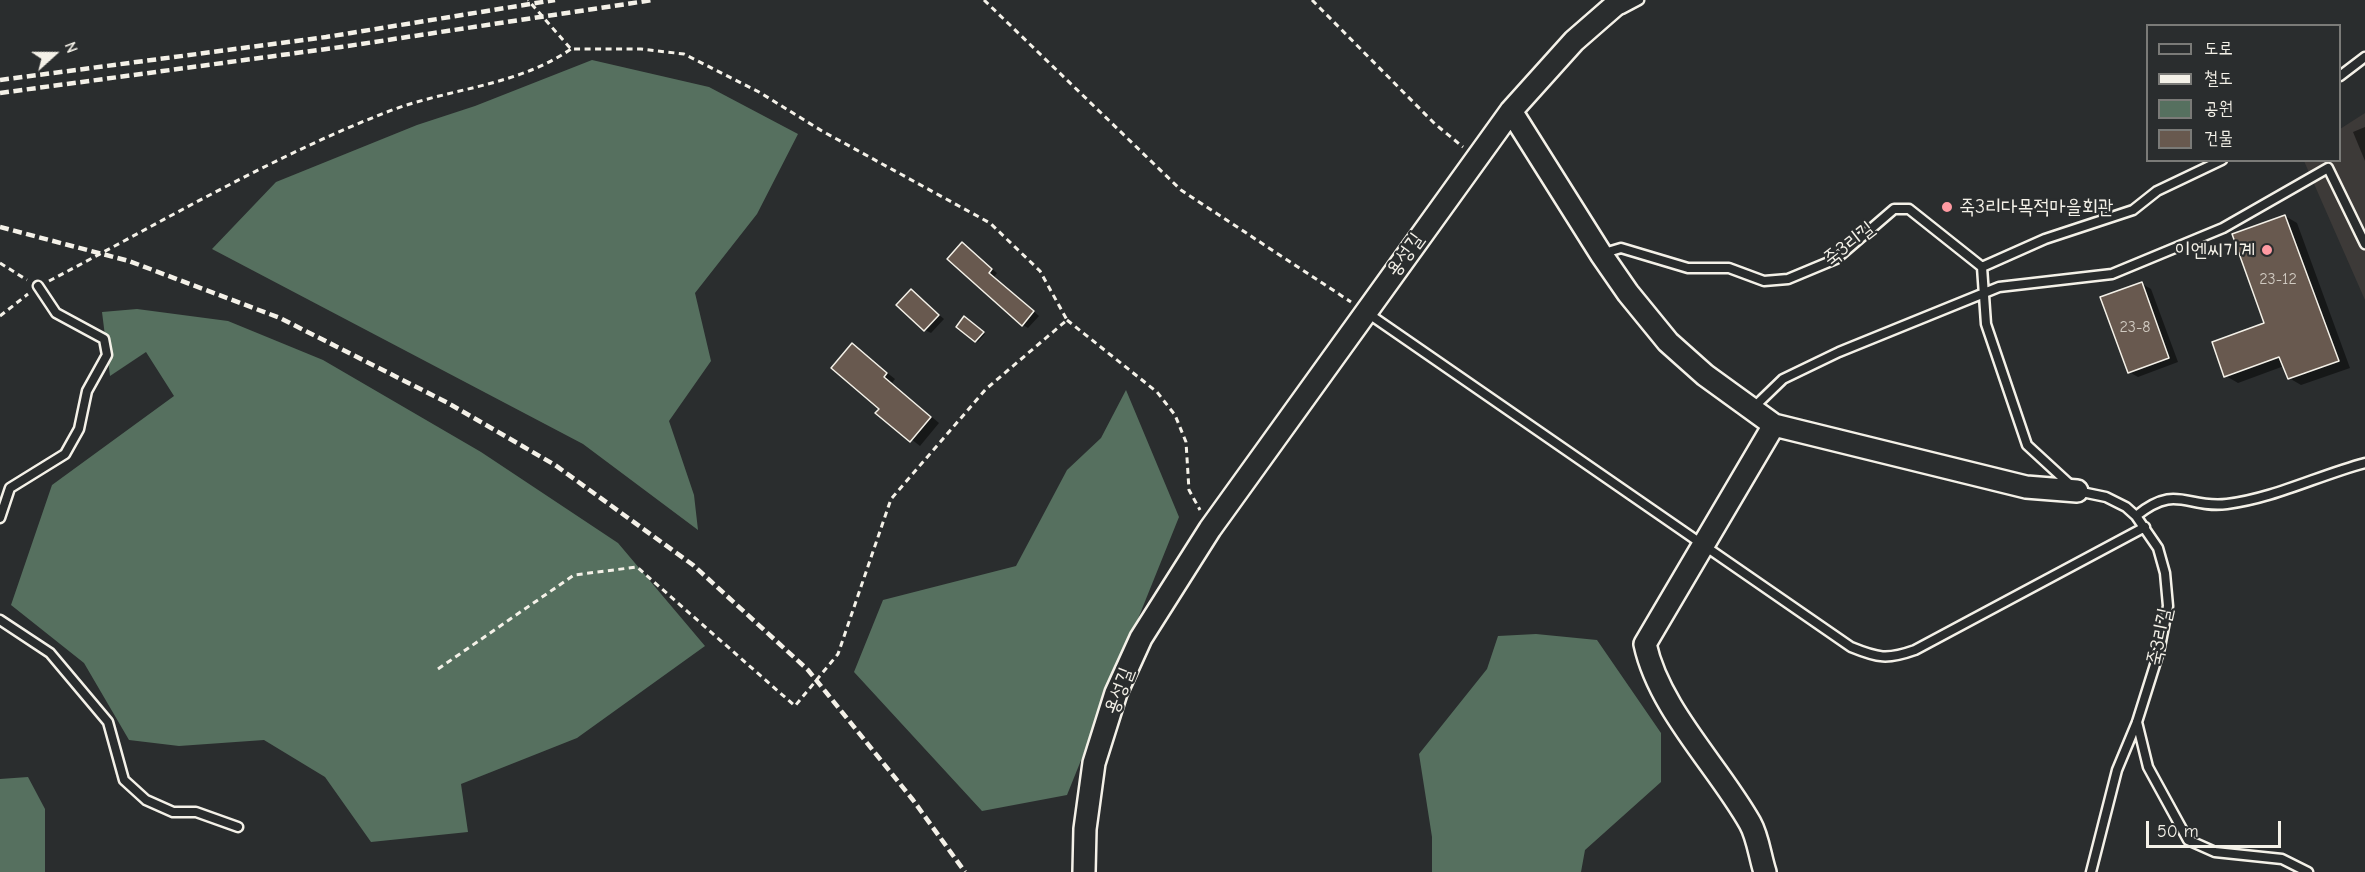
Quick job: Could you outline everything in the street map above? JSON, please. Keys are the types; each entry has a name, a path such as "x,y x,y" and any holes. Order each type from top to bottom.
{"street":[{"name":"용성길","path":"1084,872 1085,829 1094,763 1116,693 1141,638 1210,529 1511,111 1574,41 1621,0"},
{"name":"죽3리길","path":"1511,111 1601,254 1668,342 1704,375 1774,425 2026,487 2077,491"},
{"path":"1765,872 1751,825 1674,709 1650,666 1646,644 1774,425"}],"lane":[{"path":"1598,22 1639,0"},
{"path":"2341,75 2365,57"},
{"path":"2077,491 2027,445 1989,335 1982,293 1982,267 2045,239 2133,210 2157,191 2218,162"},
{"path":"1752,410 1783,379 1839,352 2000,287 2112,273 2223,228 2328,168 2365,244"},
{"name":"죽3리길","path":"1601,254 1621,248 1688,268 1729,268 1764,281 1788,279 1836,259 1894,209 1909,209 1982,267"},
{"path":"0,518 10,488 65,454 79,429 87,391 107,355 104,339 56,313 38,286"},
{"path":"1365,312 1851,647 1873,656 1891,658 1915,650 2145,527"},
{"path":"2136,516 2148,507 2176,497 2206,505 2246,501 2365,463"},
{"name":"죽3리길","path":"2077,491 2106,497 2126,507 2145,527 2158,548 2165,573 2168,606 2159,652 2137,722 2117,770 2091,872"},
{"path":"0,620 51,653 108,722 124,780 146,800 173,812 196,812 238,827"},
{"path":"2137,722 2148,767 2188,840 2216,852 2282,859 2308,872"}],"path":[{"path":"528,0 571,48"},
{"path":"984,0 1181,190 1365,312"},
{"path":"1312,0 1435,124 1476,158"},
{"path":"0,316 38,286 316,142 390,111 501,82 553,61 571,48 640,49 684,54 759,92 822,131 990,223 1040,271 1067,320 1157,392 1175,415 1186,442 1189,490 1210,529"},
{"path":"0,263 38,286"},
{"path":"438,669 574,574 637,567 795,706 838,654 891,499 986,389 1067,320"}],"shaded area":[{"path":"2365,113 2365,300 2304,162 2341,162 2341,128"}],"green space":[{"path":"592,60 709,87 798,134 757,214 695,293 711,361 669,421 694,495 698,530 583,444 212,249 276,182 417,125 475,106"},
{"path":"137,309 228,321 323,360 481,452 618,543 705,646 577,738 461,784 468,832 371,842 325,777 264,740 179,746 129,740 84,663 11,605 52,485 174,396 146,352 110,376 102,312"},
{"path":"1126,390 1179,517 1067,795 982,811 854,672 883,600 1016,566 1067,470 1101,438"},
{"path":"1536,634 1597,640 1661,733 1661,782 1585,850 1581,872 1432,872 1432,837 1419,754 1487,669 1498,636"},
{"path":"28,777 45,809 45,872 0,872 0,779"}],"building":[{"path":"2285,215 2339,361 2288,379 2279,357 2224,377 2212,342 2264,323 2232,234"},
{"path":"962,242 992,269 989,273 1034,311 1022,326 947,259"},
{"path":"2142,282 2169,358 2128,373 2100,297"},
{"path":"911,289 939,315 924,331 896,305"},
{"path":"964,316 984,332 975,342 956,327"},
{"path":"852,343 887,373 884,377 931,417 910,442 875,413 879,409 831,368"}],"railway":[{"path":"0,80 326,37 555,0"},
{"path":"0,93 341,47 653,0"},
{"path":"0,227 129,261 280,318 448,403 555,465 693,565 808,670 913,800 965,872"}],"place":[{"name":"죽3리다목적마을회관","path":"1947,207"},
{"name":"이엔씨기계","path":"2267,250"}]}
